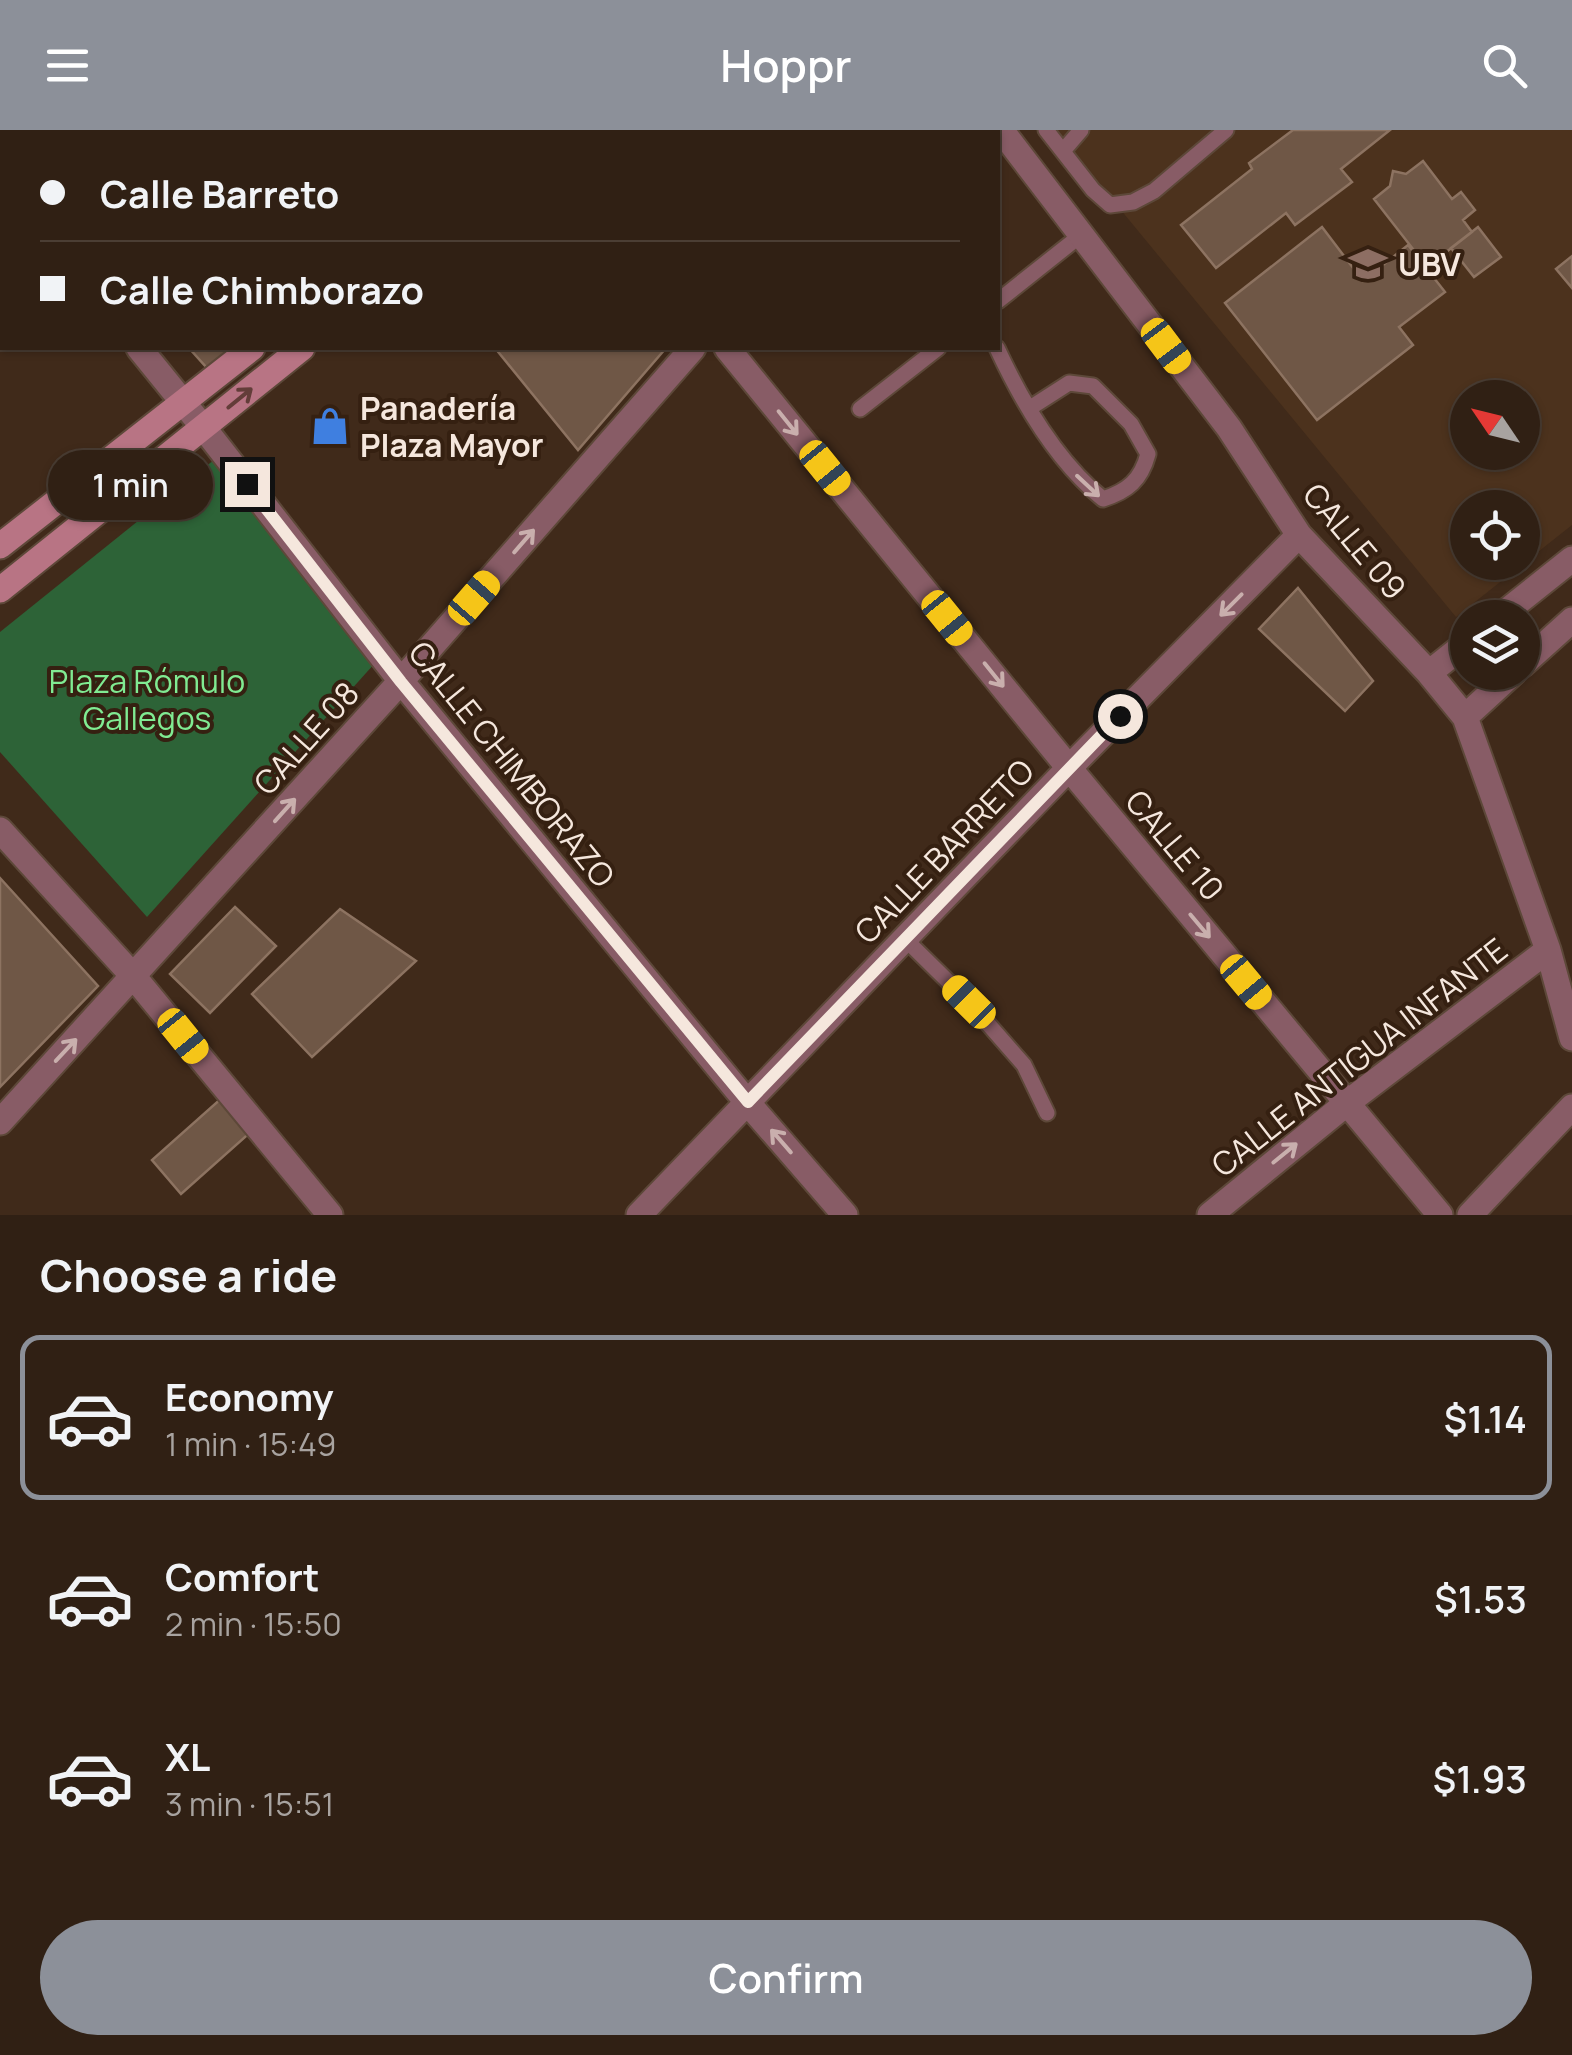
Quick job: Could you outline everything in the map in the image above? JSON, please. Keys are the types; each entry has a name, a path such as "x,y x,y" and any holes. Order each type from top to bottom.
{"street":[{"name":"CALLE 09","path":"1001,130 1230,428 1299,535 1465,717 1548,950 1572,1038"},
{"name":"CALLE CHIMBORAZO","path":"141,350 401,682 845,1215"},
{"path":"0,546 249,350"},
{"path":"0,590 300,350"},
{"name":"CALLE 08","path":"0,1122 401,682 690,350"},
{"name":"CALLE 10","path":"729,350 1440,1215"},
{"name":"CALLE BARRETO","path":"640,1215 1299,535"},
{"path":"1520,600 1572,558"},
{"path":"1540,649 1572,620"},
{"path":"1428,673 1450,656"},
{"path":"1465,717 1494,690"},
{"path":"0,830 134,977 330,1215"},
{"name":"CALLE ANTIGUA INFANTE","path":"1210,1215 1347,1103 1548,950"},
{"path":"1470,1215 1572,1107"}],"lane":[{"path":"1046,130 1093,190 1110,205 1133,202 1154,191 1226,130"},
{"path":"1062,151 1081,130"},
{"path":"1000,299 1081,235"},
{"path":"860,409 935,350"},
{"path":"998,350 1014,384 1030,408 1081,481 1103,499 1123,493 1144,470 1148,454 1132,424 1093,386 1069,383 1030,408"},
{"path":"905,939 969,1002 1024,1065 1048,1113"}],"shaded area":[{"name":"UBV","path":"1055,130 1572,130 1572,525 1540,550 1540,490 1450,490 1450,580 1503,580 1477,600 1450,600 1450,610"}],"green space":[{"name":"Plaza Rómulo Gallegos","path":"230,447 384,653 147,917 0,752 0,632"}],"building":[{"path":"1293,130 1390,130 1341,169 1352,182 1295,225 1286,213 1216,268 1181,225 1252,169 1249,163"},
{"path":"1423,161 1452,199 1461,192 1475,210 1463,220 1472,232 1427,267 1374,199 1390,186 1393,171 1406,174"},
{"path":"1322,227 1363,281 1408,245 1445,292 1399,327 1413,345 1317,420 1225,303"},
{"path":"1478,227 1501,257 1474,277 1451,248"},
{"path":"1572,256 1572,288 1556,269"},
{"path":"191,350 230,350 207,368"},
{"path":"497,350 664,350 578,450"},
{"path":"1298,588 1373,681 1345,711 1259,629"},
{"path":"0,878 98,986 0,1087"},
{"path":"235,907 276,946 210,1013 170,974"},
{"path":"340,909 416,961 312,1057 252,994"},
{"path":"224,1096 253,1130 181,1194 152,1160"}],"place":[{"name":"UBV","path":"1368,264"},
{"name":"Panadería Plaza Mayor","path":"330,426"}],"route":[{"path":"247,484 401,682 748,1102 1120,716"}]}
